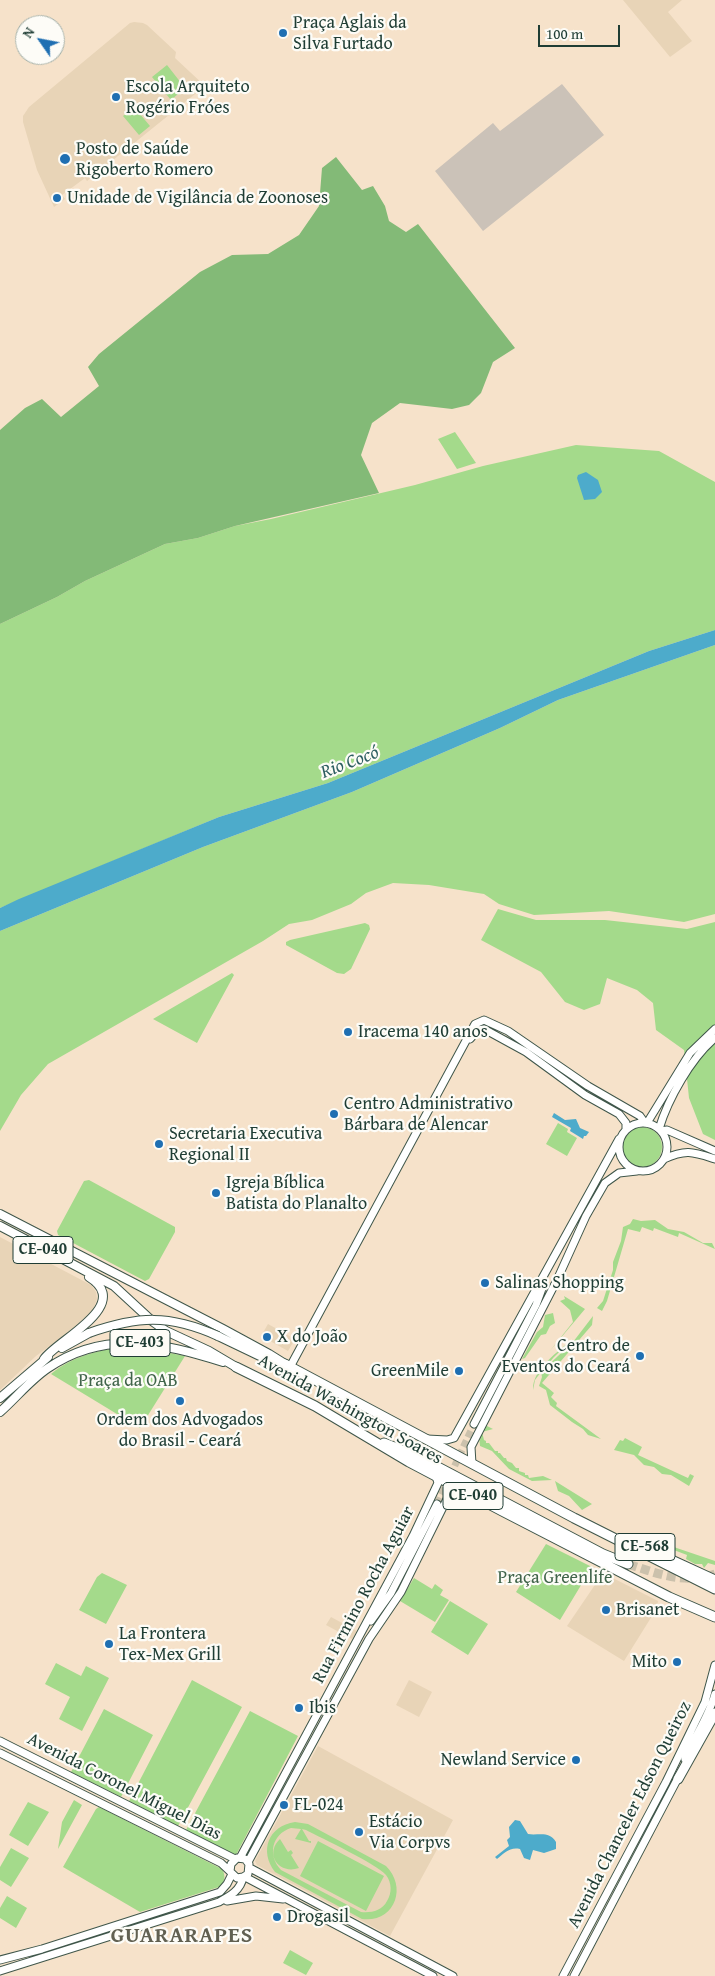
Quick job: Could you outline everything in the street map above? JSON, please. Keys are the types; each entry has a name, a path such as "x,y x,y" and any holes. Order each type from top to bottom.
{"highway":[{"name":"Avenida Washington Soares","path":"287,1366 574,1518 715,1589"},
{"name":"Avenida Washington Soares","path":"236,1367 316,1406 367,1438 460,1489 668,1597 715,1617"},
{"name":"CE-568","path":"367,1438 418,1456 603,1554 628,1564"},
{"name":"CE-568","path":"574,1518 611,1531 715,1580"},
{"path":"678,1779 715,1713"}],"main road":[{"name":"CE-040","path":"0,1214 38,1234"},
{"path":"2,1227 10,1219"},
{"name":"CE-040","path":"2,1227 83,1271"},
{"name":"Avenida Washington Soares","path":"38,1234 269,1354 287,1366"},
{"path":"32,1244 38,1234"},
{"name":"Avenida Washington Soares","path":"83,1271 119,1290 152,1321 166,1331 209,1351 236,1367"},
{"path":"44,1359 50,1351 85,1325 100,1308 102,1297 100,1288 83,1271"},
{"name":"Avenida Washington Soares","path":"0,1398 44,1359 89,1333 119,1323 137,1320 155,1319 183,1323 218,1336 266,1359 287,1366"},
{"name":"Avenida Washington Soares","path":"0,1412 52,1366 82,1351 105,1345 130,1342 154,1344 186,1351 236,1367"}],"street":[{"path":"287,1366 465,1046 475,1024 484,1020 508,1031 546,1056 607,1103 624,1119 626,1129"},
{"path":"646,1123 690,1053 715,1028"},
{"path":"465,1046 478,1030 484,1029 520,1049 585,1095 640,1116 646,1123 660,1130 667,1130 715,1150"},
{"path":"664,1159 667,1144 660,1130 663,1115 692,1063 715,1038"},
{"path":"540,1063 546,1056"},
{"path":"426,1439 447,1440 454,1438 619,1139 626,1129 636,1124 646,1123"},
{"path":"619,1139 619,1156 623,1163 637,1171"},
{"path":"472,1464 471,1447 557,1280 586,1216 605,1183 613,1176 626,1171 652,1170 664,1159 678,1153 688,1151 715,1159"},
{"path":"474,1424 536,1305 546,1271"},
{"name":"Rua Firmino Rocha Aguiar","path":"237,1859 343,1668 427,1508 438,1483 436,1476"},
{"name":"Rua Firmino Rocha Aguiar","path":"249,1865 369,1639 401,1592 448,1497 460,1489"},
{"path":"363,1631 391,1593 437,1504"},
{"name":"Avenida Chanceler Edson Queiroz","path":"563,1976 666,1782 705,1702 715,1665"},
{"name":"Avenida Chanceler Edson Queiroz","path":"574,1976 678,1779 692,1743 709,1712 715,1694"},
{"name":"Avenida Coronel Miguel Dias","path":"0,1741 237,1859"},
{"name":"Avenida Coronel Miguel Dias","path":"0,1752 221,1864 231,1872"},
{"path":"0,1960 42,1949 220,1892 227,1884 231,1872 230,1864 237,1859 453,1976"},
{"path":"219,1902 231,1896 238,1888 249,1865"},
{"path":"231,1872 237,1878 244,1877 290,1899 433,1976"},
{"path":"0,1971 219,1902 256,1896 290,1899"},
{"path":"598,1931 601,1905"}],"shaded area":[{"path":"623,0 682,0 668,12 692,41 670,57"},
{"name":"Escola Arquiteto Rogério Fróes","path":"130,23 147,25 176,52 175,58 205,86 87,181 85,178 62,195 65,199 54,207 37,170 23,122 23,116 29,107"},
{"path":"562,84 604,135 483,231 435,171 493,123 500,131"},
{"path":"0,1237 91,1285 96,1292 97,1299 93,1310 71,1330 36,1356 0,1390"},
{"path":"268,1324 295,1339 288,1351 261,1336"},
{"path":"603,1573 658,1601 657,1608 624,1661 567,1626"},
{"path":"331,1617 357,1631 352,1639 326,1625"},
{"path":"409,1680 432,1692 419,1717 396,1705"},
{"name":"Estácio Via Corpvs","path":"318,1746 453,1820 390,1936 257,1865 255,1861"}],"green space":[{"path":"167,65 185,88 171,100 152,77"},
{"path":"134,107 150,126 139,135 123,116"},
{"path":"336,157 362,190 373,186 385,206 389,221 406,232 418,224 515,348 493,362 481,393 469,405 452,409 400,403 372,423 361,455 379,493 235,526 198,538 165,544 85,581 57,597 0,624 0,430 25,408 42,399 61,417 99,386 88,367 99,354 200,272 232,255 268,254 299,235 319,206 322,168"},
{"path":"455,432 476,463 457,469 438,439"},
{"path":"576,445 659,451 715,482 715,630 649,651 328,783 219,817 0,908 0,624 57,597 85,581 165,544 198,538 235,526 415,485 483,466"},
{"path":"715,645 715,914 684,922 609,911 534,915 499,904 484,894 429,885 393,883 366,893 351,904 312,920 289,924 263,941 48,1064 21,1095 0,1131 0,931 203,847 352,792 500,728 558,700"},
{"path":"498,909 536,920 605,920 687,929 715,922 715,1140 703,1134 689,1098 684,1050 656,1030 653,1003 637,990 607,978 600,1004 584,1010 565,1002 541,972 481,940"},
{"path":"365,923 369,925 370,929 351,969 344,974 337,973 286,945 286,942 290,940"},
{"path":"232,973 234,975 197,1043 153,1019"},
{"path":"558,1123 577,1138 567,1156 546,1144"},
{"path":"642,1127 656,1133 662,1147 656,1161 642,1167 628,1161 622,1147 628,1133"},
{"path":"89,1180 175,1227 175,1232 149,1279 145,1281 58,1235 57,1231 84,1181"},
{"path":"633,1219 641,1221 655,1220 668,1229 684,1232 703,1243 712,1243 715,1249 679,1233 678,1237 654,1228 653,1231 642,1227 640,1232 628,1229 607,1301 602,1311 597,1308 603,1301 613,1270 613,1262 621,1241 623,1227 630,1224"},
{"path":"564,1296 585,1309 549,1352 573,1322 570,1310 560,1301 565,1299"},
{"path":"553,1313 555,1323 550,1326 546,1334 541,1335 525,1358 522,1359 537,1332 543,1327 545,1315"},
{"path":"593,1316 592,1325 542,1383 554,1393 551,1397 557,1403 556,1406 601,1439 588,1435 583,1429 550,1405 546,1390 539,1386 542,1377 541,1372 535,1380 533,1390 534,1382 537,1375 547,1361 573,1339 543,1370 573,1342"},
{"name":"Praça da OAB","path":"124,1347 144,1348 185,1356 140,1428 51,1374 67,1363 85,1355"},
{"path":"485,1425 493,1429 482,1432 486,1443 489,1443 495,1451 498,1451 516,1468 519,1468 519,1471 528,1475 529,1478 543,1476 552,1480 532,1481 509,1469 492,1451 480,1446 479,1436"},
{"path":"625,1438 642,1447 638,1455 688,1478 690,1474 694,1476 689,1486 671,1475 662,1474 654,1467 644,1465 634,1455 614,1450 620,1440 623,1441"},
{"path":"555,1481 592,1504 582,1510 569,1496 558,1491"},
{"path":"659,1542 715,1561 715,1565 708,1563 704,1568 702,1564 695,1564 686,1559 687,1555 658,1544"},
{"name":"Praça Greenlife","path":"546,1544 592,1567 560,1620 516,1592"},
{"path":"102,1573 127,1585 106,1624 79,1610 97,1577"},
{"path":"414,1578 432,1589 435,1584 443,1590 440,1595 449,1600 435,1622 400,1601"},
{"path":"450,1601 488,1624 468,1655 431,1632"},
{"path":"56,1663 81,1676 86,1666 109,1678 82,1731 59,1719 70,1697 45,1684"},
{"path":"192,1680 242,1707 178,1826 129,1801"},
{"path":"104,1709 153,1735 121,1797 71,1772"},
{"path":"250,1711 298,1736 236,1855 186,1830"},
{"path":"74,1800 82,1805 58,1849 62,1822"},
{"path":"28,1802 49,1812 28,1846 9,1835"},
{"path":"99,1807 222,1869 224,1874 223,1883 219,1887 140,1912 63,1867 96,1809"},
{"path":"295,1822 308,1824 386,1866 393,1875 397,1893 389,1910 382,1916 373,1919 362,1919 275,1872 270,1864 267,1848 273,1834 286,1824","holes":["291,1828 301,1829 295,1839 311,1843 302,1829 306,1830 381,1870 386,1875 391,1888 389,1898 385,1904 376,1911 361,1912 281,1870 274,1858 273,1852 276,1840 279,1835"]},
{"path":"280,1839 288,1852 291,1850 293,1853 291,1855 299,1868 285,1869 276,1862 273,1851"},
{"path":"318,1841 384,1876 366,1911 300,1876"},
{"path":"11,1848 29,1858 11,1887 0,1880 0,1867"},
{"path":"7,1896 27,1908 16,1928 0,1918 0,1908"},
{"path":"290,1950 313,1963 306,1975 283,1963"}],"water":[{"path":"586,472 598,480 602,492 595,499 584,500 577,478 578,475"},
{"name":"Rio Cocó","path":"715,630 715,645 558,700 500,728 352,792 203,847 0,931 0,908 19,899 219,817 328,783 649,651"},
{"path":"554,1113 565,1120 576,1119 580,1128 589,1132 583,1139 570,1131 571,1128 552,1117"},
{"path":"515,1820 520,1821 528,1834 543,1834 553,1838 556,1842 556,1849 544,1853 533,1850 530,1860 524,1858 520,1849 513,1849 497,1859 495,1857 509,1846 507,1840 510,1837 509,1827"}],"tunnel":[{"path":"437,1504 474,1424"},
{"path":"628,1564 671,1577 693,1578 715,1574"}],"place":[{"name":"Praça Aglais da Silva Furtado","path":"283,33"},
{"name":"Escola Arquiteto Rogério Fróes","path":"116,97"},
{"name":"Posto de Saúde Rigoberto Romero","path":"65,159"},
{"name":"Unidade de Vigilância de Zoonoses","path":"57,198"},
{"name":"Iracema 140 anos","path":"348,1032"},
{"name":"Centro Administrativo Bárbara de Alencar","path":"334,1114"},
{"name":"Secretaria Executiva Regional II","path":"159,1144"},
{"name":"Igreja Bíblica Batista do Planalto","path":"216,1193"},
{"name":"Salinas Shopping","path":"485,1283"},
{"name":"X do João","path":"267,1337"},
{"name":"Centro de Eventos do Ceará","path":"640,1356"},
{"name":"GreenMile","path":"459,1371"},
{"name":"Ordem dos Advogados do Brasil - Ceará","path":"180,1401"},
{"name":"Brisanet","path":"606,1610"},
{"name":"La Frontera Tex-Mex Grill","path":"109,1644"},
{"name":"Mito","path":"677,1662"},
{"name":"Ibis","path":"299,1708"},
{"name":"Newland Service","path":"576,1760"},
{"name":"FL-024","path":"284,1805"},
{"name":"Estácio Via Corpvs","path":"359,1832"},
{"name":"Drogasil","path":"277,1917"}],"district":[{"name":"GUARARAPES","path":"182,1936"}]}
